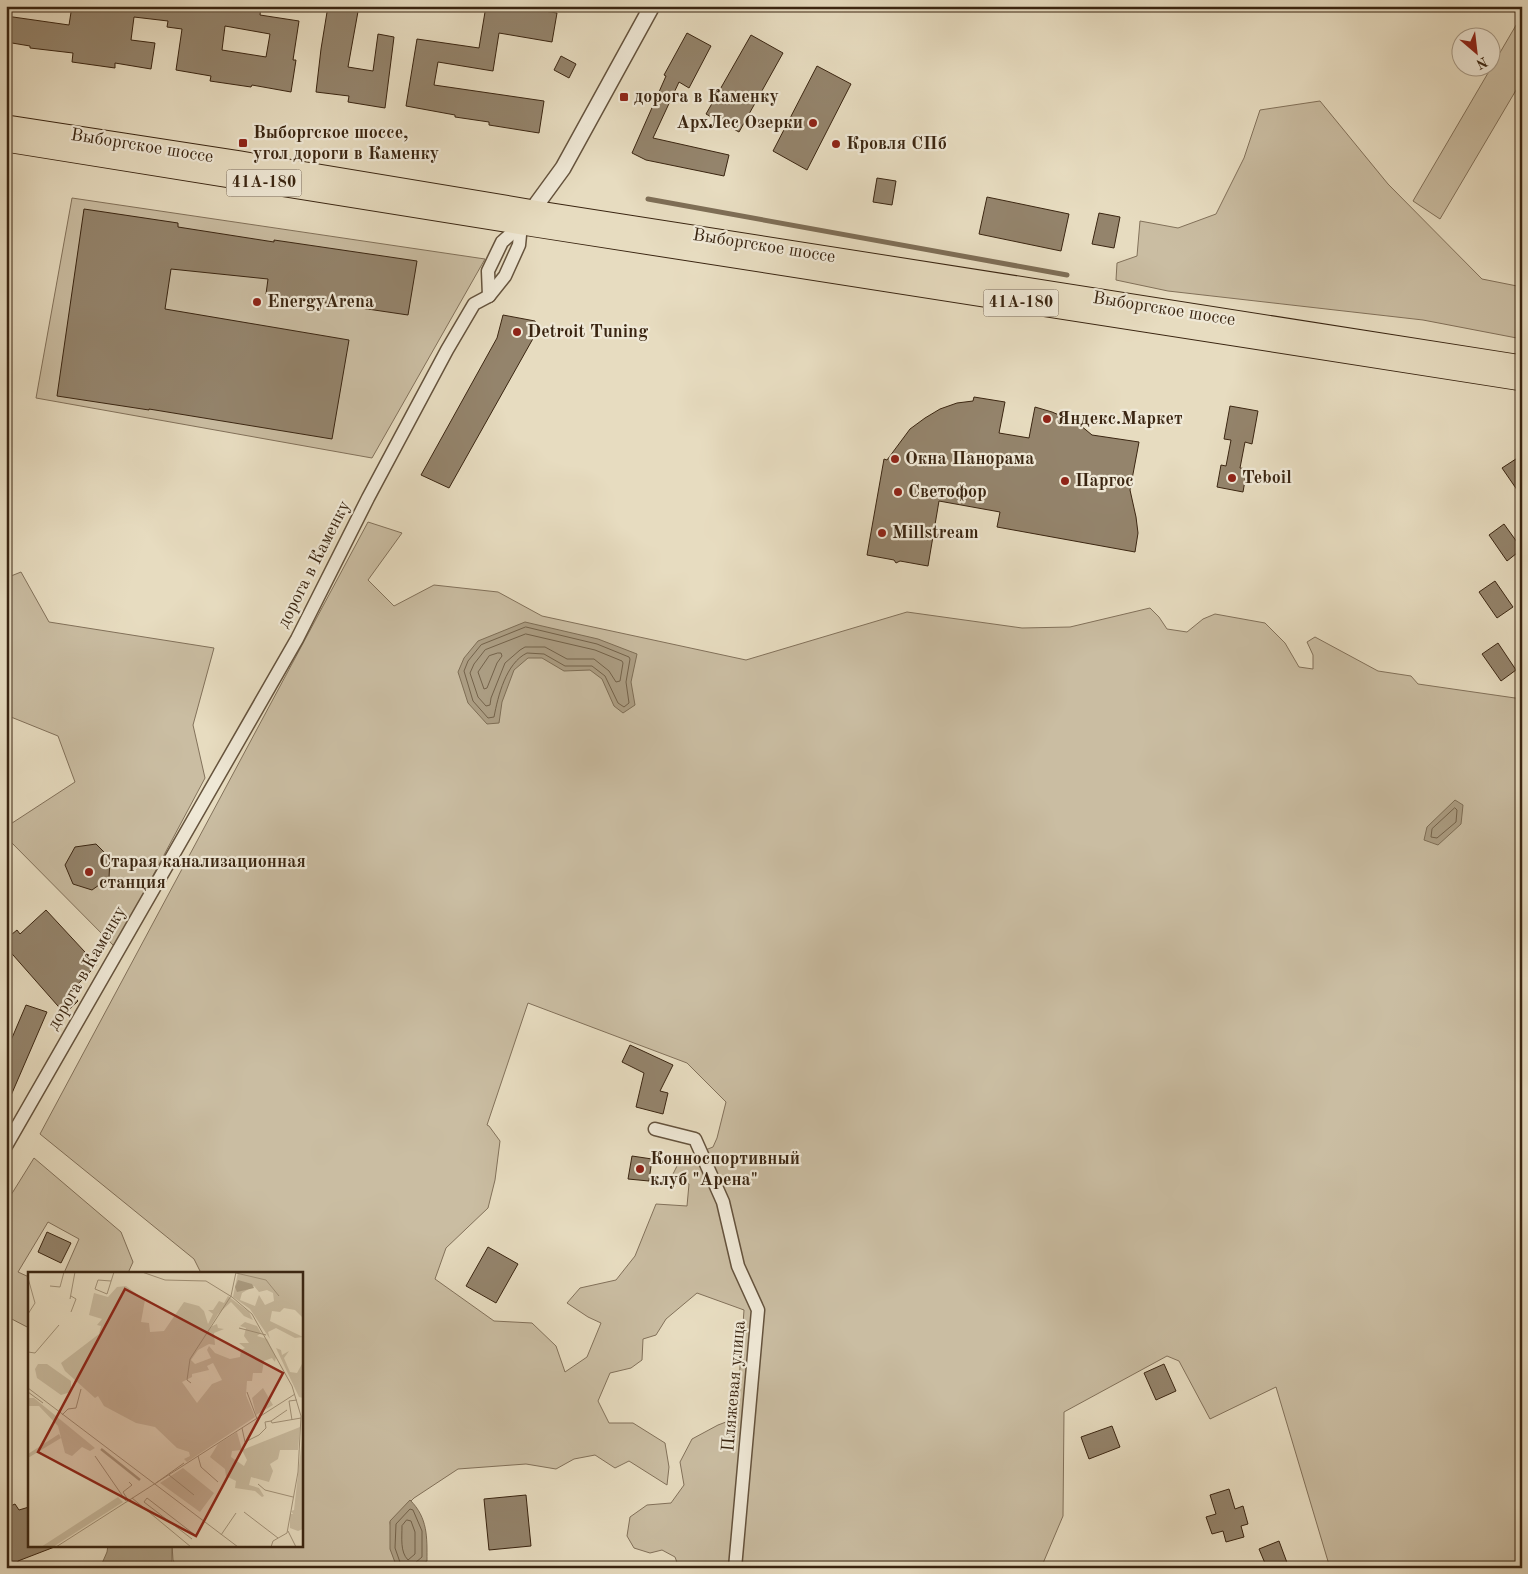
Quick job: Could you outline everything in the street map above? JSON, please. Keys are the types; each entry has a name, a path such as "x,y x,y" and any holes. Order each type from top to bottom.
{"main road":[{"name":"Выборгское шоссе","path":"6,125 1522,365"},
{"name":"Выборгское шоссе","path":"6,142 521,225 1522,381"}],"street":[{"path":"489,296 488,271 502,242 534,210 563,168 652,6"},
{"name":"дорога в Каменку","path":"6,1146 297,639 368,498 447,350 474,304 489,296 505,276 519,245 521,225"},
{"name":"Пляжевая улица","path":"655,1129 696,1139 723,1202 738,1266 758,1310 735,1568"}],"shaded area":[{"path":"1522,15 1522,80 1440,219 1413,201 1485,78 1500,78 1500,53"},
{"path":"1320,101 1388,184 1482,279 1522,287 1522,339 1423,320 1168,291 1116,280 1117,263 1137,256 1140,221 1178,228 1216,214 1244,158 1260,110"},
{"name":"EnergyArena","path":"72,198 485,259 372,458 36,398"},
{"path":"368,522 402,533 368,580 394,606 434,585 498,592 542,616 746,660 907,612 1022,628 1070,627 1150,608 1167,629 1187,632 1203,619 1215,614 1265,623 1285,643 1299,667 1313,669 1313,655 1307,642 1315,637 1378,671 1411,676 1418,684 1522,699 1522,1568 1330,1568 1276,1387 1210,1419 1179,1361 1167,1356 1064,1412 1063,1516 1041,1568 679,1568 675,1557 662,1550 650,1553 634,1548 627,1536 630,1517 647,1505 671,1503 684,1485 680,1462 692,1439 734,1419 737,1409 744,1310 697,1293 666,1319 656,1335 643,1339 642,1360 631,1368 610,1373 598,1401 609,1423 633,1423 665,1443 669,1467 667,1485 629,1461 615,1468 595,1455 574,1459 556,1469 526,1464 458,1469 414,1498 390,1522 396,1565 401,1568 177,1568 173,1560 172,1546 302,1546 302,1272 200,1272 194,1259 40,1134","holes":["528,1003 687,1063 726,1102 713,1147 680,1160 671,1178 689,1184 687,1206 656,1204 635,1256 616,1280 580,1288 567,1303 601,1323 587,1357 565,1372 556,1346 532,1323 494,1321 435,1279 446,1248 488,1208 495,1180 500,1141 487,1125"]},
{"path":"21,572 49,622 214,648 193,725 205,778 115,947 6,837 6,827 75,782 58,736 6,715 6,578"},
{"path":"34,1158 121,1232 133,1262 128,1272 64,1272 79,1239 48,1222 18,1272 28,1277 28,1327 6,1316 6,1203"}],"water":[{"path":"525,622 598,639 637,654 631,682 635,705 623,713 614,706 602,679 590,670 564,671 542,658 528,658 514,670 502,702 499,723 487,724 468,703 458,672 464,658 478,641"},
{"path":"1455,800 1463,805 1461,824 1438,845 1424,840 1427,827"},
{"path":"410,1500 420,1514 425,1528 427,1561 416,1566 404,1568 396,1565 390,1549 390,1521"},
{"path":"108,1546 172,1546 172,1568 100,1568"}],"building":[{"path":"72,6 261,6 260,15 299,21 293,60 296,60 291,92 252,85 251,87 210,81 211,76 176,70 182,29 167,27 168,21 134,17 131,40 155,43 151,69 115,63 115,68 72,62 73,53 30,48 30,46 6,42 6,16 69,25","holes":["225,26 270,34 266,57 222,50"]},
{"path":"328,6 359,6 348,67 373,71 378,34 394,37 385,108 348,102 349,96 316,92"},
{"path":"486,6 513,6 557,13 552,42 499,33 493,71 438,62 434,85 544,101 539,133 489,125 489,122 455,117 455,115 406,106 417,39 479,48"},
{"path":"687,33 711,46 689,88 679,82 653,138 729,155 724,176 646,160 632,153 666,76 664,75"},
{"path":"751,35 783,53 739,132 706,114"},
{"path":"561,56 576,64 569,78 554,70"},
{"path":"817,66 851,84 807,170 773,151"},
{"path":"877,178 896,181 892,205 873,202"},
{"path":"987,197 1069,214 1061,251 979,234"},
{"name":"EnergyArena","path":"84,209 178,223 178,227 274,242 274,240 417,261 408,315 266,294 268,279 171,269 165,309 349,340 332,439 57,396"},
{"path":"1099,213 1120,217 1114,248 1092,244"},
{"path":"503,315 535,321 537,329 449,488 421,475 497,338"},
{"name":"Паргос","path":"974,397 1005,402 999,433 1029,438 1035,407 1066,418 1080,425 1092,435 1139,442 1130,490 1138,533 1135,552 997,527 1000,512 939,501 928,566 900,561 896,563 894,560 867,555 884,459 887,460 910,429 925,418 940,409 957,403 973,401"},
{"path":"1230,406 1258,411 1252,444 1245,442 1240,468 1247,469 1243,492 1217,487 1221,465 1226,466 1231,440 1224,439"},
{"path":"1522,455 1522,497 1502,468"},
{"path":"1504,524 1522,549 1507,561 1489,535"},
{"path":"1495,581 1513,607 1497,618 1479,592"},
{"path":"1498,643 1516,670 1501,681 1482,654"},
{"name":"Старая канализационная станция","path":"96,844 110,858 109,878 92,890 73,884 65,865 75,847"},
{"path":"46,910 97,965 70,992 78,1001 65,1014 6,947 6,939 17,930 20,934"},
{"path":"26,1005 47,1012 6,1107 6,1052"},
{"path":"630,1045 673,1065 660,1091 668,1093 663,1114 636,1107 644,1073 622,1062"},
{"name":"Конноспортивный клуб \"Арена\"","path":"632,1156 652,1159 649,1181 628,1179"},
{"path":"47,1232 71,1243 61,1263 38,1252"},
{"path":"488,1247 518,1264 496,1303 466,1286"},
{"path":"1164,1364 1176,1391 1156,1400 1144,1373"},
{"path":"1112,1426 1120,1447 1089,1459 1081,1437"},
{"path":"1229,1489 1235,1509 1243,1506 1248,1524 1241,1526 1244,1537 1226,1542 1223,1531 1212,1534 1206,1517 1216,1514 1210,1495"},
{"path":"526,1495 531,1546 489,1550 484,1499"},
{"path":"15,1504 19,1510 28,1507 28,1546 57,1546 18,1561 17,1568 6,1568 6,1508"},
{"path":"1279,1541 1289,1568 1267,1568 1259,1549"}],"waterway":[{"path":"648,199 1067,275"}],"place":[{"name":"дорога в Каменку","path":"624,97"},
{"name":"АрхЛес Озерки","path":"813,123"},
{"name":"Выборгское шоссе, угол дороги в Каменку","path":"243,143"},
{"name":"Кровля СПб","path":"836,144"},
{"name":"EnergyArena","path":"257,302"},
{"name":"Detroit Tuning","path":"517,332"},
{"name":"Яндекс.Маркет","path":"1047,419"},
{"name":"Окна Панорама","path":"895,459"},
{"name":"Teboil","path":"1232,478"},
{"name":"Паргос","path":"1065,481"},
{"name":"Светофор","path":"898,492"},
{"name":"Millstream","path":"882,533"},
{"name":"Старая канализационная станция","path":"89,872"},
{"name":"Конноспортивный клуб \"Арена\"","path":"640,1169"}]}
